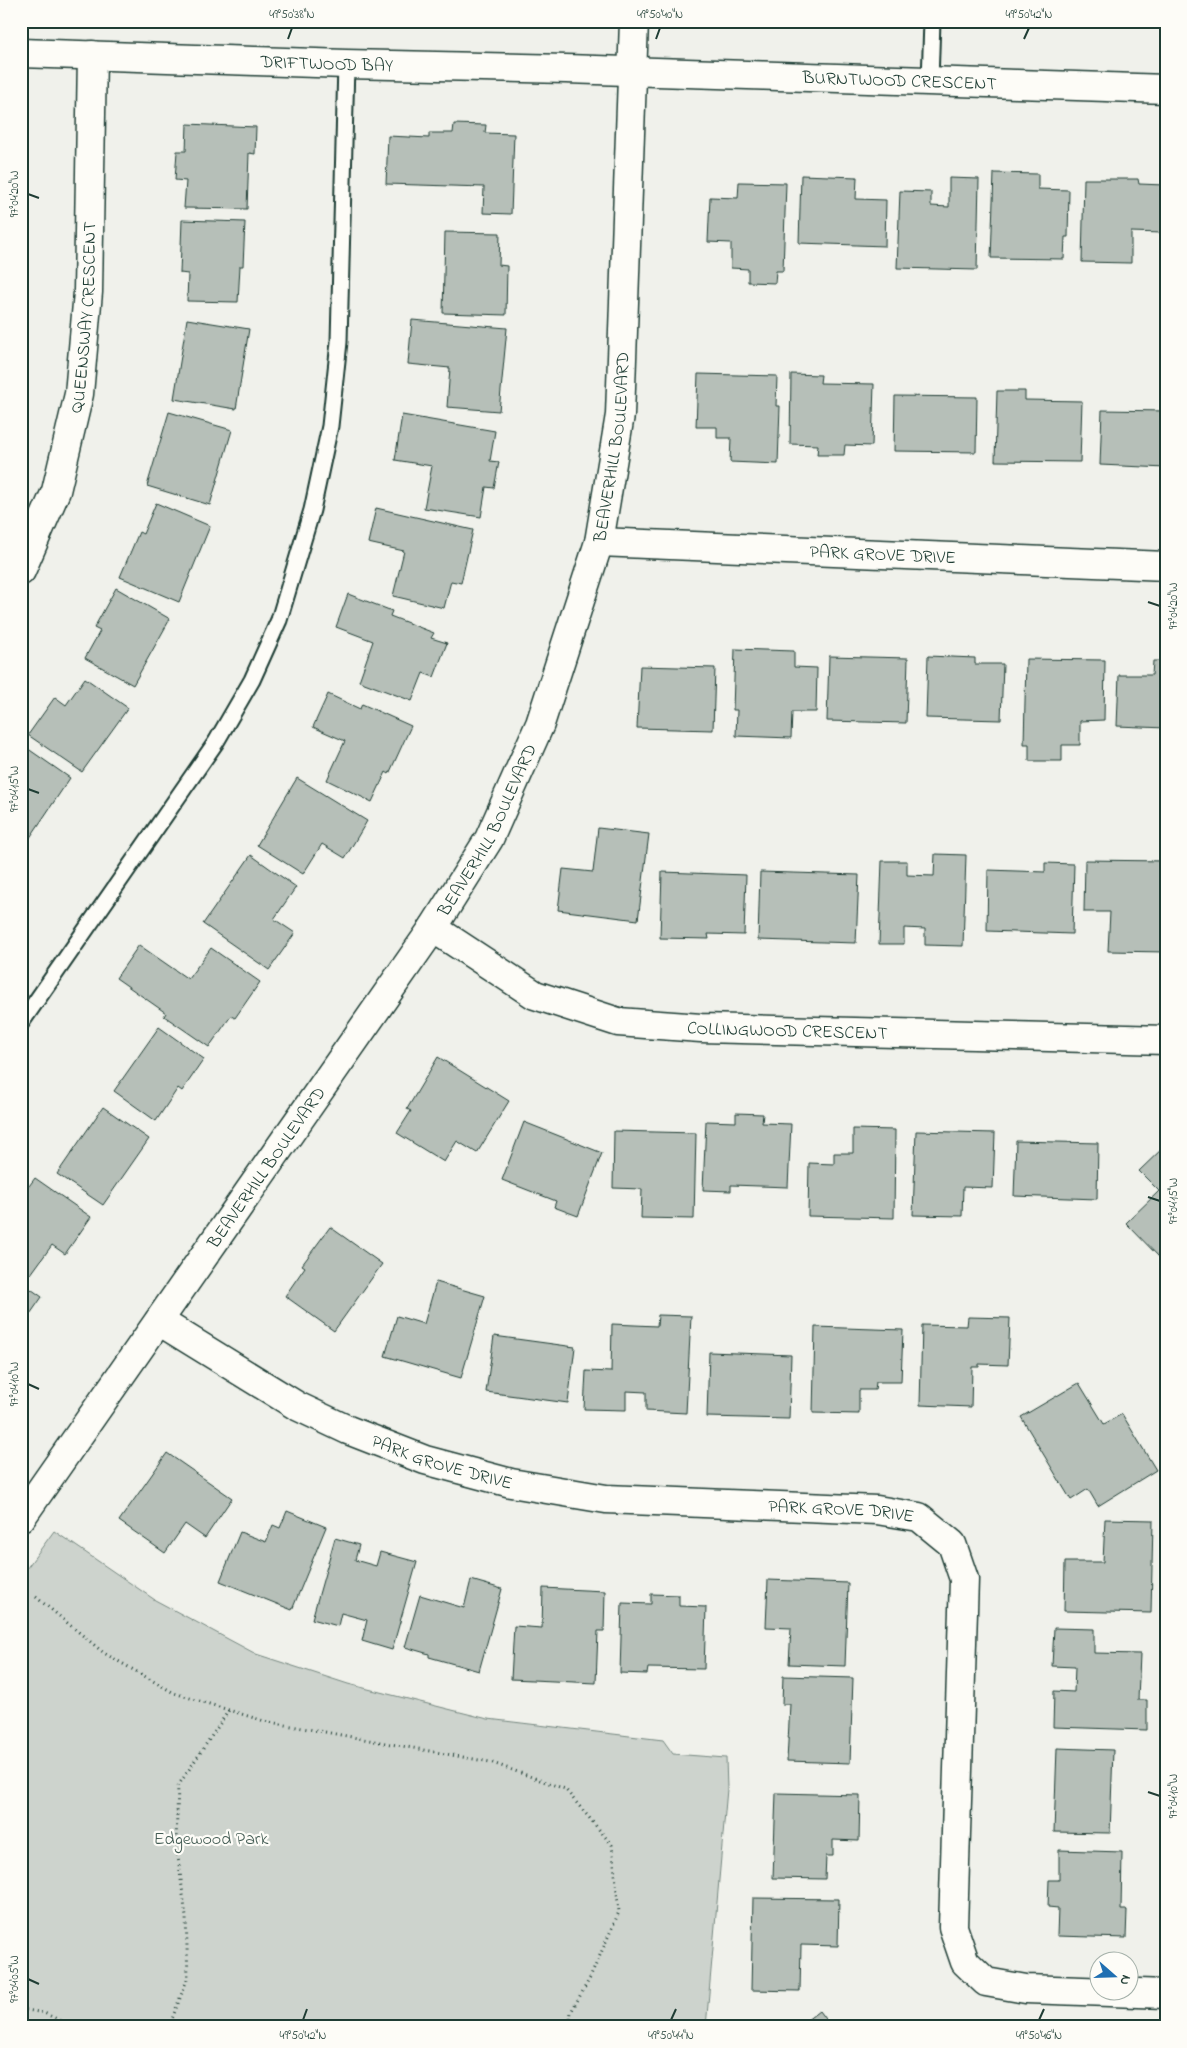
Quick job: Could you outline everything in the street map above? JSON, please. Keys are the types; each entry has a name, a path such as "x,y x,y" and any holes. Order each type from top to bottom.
{"street":[{"name":"BEAVERHILL BOULEVARD","path":"21,1518 433,928 490,839 540,724 600,542 620,414 634,21"},
{"name":"DRIFTWOOD BAY","path":"21,53 632,72"},
{"name":"QUEENSWAY CRESCENT","path":"21,571 56,491 79,394 88,292 92,55"},
{"name":"BURNTWOOD CRESCENT","path":"632,72 1166,89"},
{"name":"PARK GROVE DRIVE","path":"600,542 1166,566"},
{"name":"COLLINGWOOD CRESCENT","path":"433,928 535,995 618,1022 701,1028 1166,1040"},
{"name":"PARK GROVE DRIVE","path":"159,1321 297,1406 331,1422 425,1460 511,1483 606,1499 877,1510 919,1517 952,1544 964,1579 953,1927 965,1962 986,1982 1026,1989 1166,1994"}],"lane":[{"path":"930,81 932,21"},
{"path":"21,1022 216,742 252,680 279,620 312,510 330,426 339,342 346,64"}],"path":[{"path":"36,1597 104,1653 174,1693 264,1721 490,1762 565,1789 612,1845 619,1912 590,1978 571,2012 568,2027"},
{"path":"169,2027 188,1977 186,1917 176,1842 178,1786 229,1710"},
{"path":"21,2009 44,2013 74,2027"}],"green space":[{"name":"Edgewood Park","path":"54,1531 155,1600 256,1654 348,1684 488,1719 663,1740 673,1754 726,1758 727,1789 706,2027 21,2027 21,1576"}],"building":[{"path":"187,124 256,127 255,154 249,153 247,209 184,208 186,181 175,180 177,151 186,151"},
{"path":"454,124 486,125 485,133 514,134 511,214 483,213 484,187 386,184 388,136 429,138 429,133 453,133"},
{"path":"994,173 1038,174 1038,189 1069,190 1068,237 1065,237 1064,259 991,258"},
{"path":"801,175 857,177 856,199 886,200 885,246 799,243"},
{"path":"949,178 979,179 977,270 897,268 900,191 931,192 931,206 949,207"},
{"path":"1084,179 1138,179 1139,184 1164,185 1162,233 1131,232 1131,263 1082,262"},
{"path":"739,182 786,183 783,271 776,271 775,283 748,282 748,269 731,268 731,243 708,242 710,197 738,198"},
{"path":"182,220 245,222 243,266 240,266 238,302 187,301 188,274 180,273"},
{"path":"445,232 500,233 499,265 507,266 506,315 443,313"},
{"path":"187,319 249,329 236,409 174,399"},
{"path":"412,320 507,328 499,411 447,407 450,368 408,364"},
{"path":"698,374 777,376 776,406 780,406 778,464 730,462 731,438 717,438 717,427 696,427"},
{"path":"791,374 821,375 820,383 874,384 872,446 845,445 844,455 817,455 818,445 790,444"},
{"path":"997,391 1025,391 1025,400 1082,401 1080,462 995,461"},
{"path":"895,396 977,397 976,452 894,451"},
{"path":"1102,410 1166,411 1166,468 1100,465"},
{"path":"169,412 232,430 210,505 147,486"},
{"path":"402,415 495,431 490,461 499,462 494,488 486,487 481,517 424,508 432,466 395,460"},
{"path":"156,503 210,526 179,602 120,577 139,532 143,534"},
{"path":"376,508 473,530 461,583 451,581 444,608 393,596 404,551 368,543"},
{"path":"116,588 170,619 133,685 85,658 100,631 94,628"},
{"path":"348,594 392,611 390,616 434,633 431,638 447,643 434,677 423,673 412,701 359,681 373,641 336,627"},
{"path":"735,649 794,651 794,667 817,668 816,712 792,712 791,738 736,736 737,710 733,710"},
{"path":"829,656 908,658 906,723 827,721"},
{"path":"928,656 975,658 975,664 1003,664 1001,720 926,718"},
{"path":"1026,659 1105,660 1104,720 1080,721 1080,745 1062,745 1062,761 1029,761 1029,744 1024,744"},
{"path":"1153,661 1166,661 1166,728 1117,726 1119,675 1152,675"},
{"path":"640,666 715,668 713,730 637,728"},
{"path":"85,678 128,708 82,772 28,735 55,697 66,705"},
{"path":"328,694 360,709 362,704 411,726 389,774 386,772 372,802 327,780 345,741 313,727"},
{"path":"24,746 70,778 25,845 21,843 21,749"},
{"path":"297,778 367,821 345,858 322,844 303,874 257,845"},
{"path":"598,828 649,834 638,920 558,910 563,869 593,872"},
{"path":"935,854 966,855 963,946 925,945 925,929 904,928 904,944 879,944 882,861 907,861 907,875 934,876"},
{"path":"251,855 296,887 274,919 295,933 269,970 203,924"},
{"path":"1085,860 1166,861 1166,952 1108,951 1110,912 1084,912"},
{"path":"1045,863 1074,864 1072,934 987,931 988,870 1045,872"},
{"path":"662,872 746,875 744,935 708,934 709,939 660,938"},
{"path":"760,872 859,875 856,943 758,940"},
{"path":"139,945 188,979 211,948 260,982 235,1018 231,1016 209,1047 164,1016 166,1013 116,978"},
{"path":"159,1027 204,1059 182,1091 178,1088 156,1121 114,1091"},
{"path":"438,1057 509,1101 477,1153 457,1141 444,1162 397,1133 411,1111 407,1109"},
{"path":"103,1107 149,1139 103,1205 57,1174"},
{"path":"736,1113 763,1114 762,1123 791,1124 788,1187 731,1185 731,1191 703,1190 706,1121 736,1122"},
{"path":"524,1122 602,1153 578,1216 554,1207 556,1201 502,1180"},
{"path":"853,1129 895,1130 894,1218 808,1216 809,1163 834,1164 834,1153 853,1153"},
{"path":"614,1131 696,1133 694,1219 641,1218 642,1189 613,1188"},
{"path":"916,1131 995,1133 993,1188 963,1187 962,1216 913,1215"},
{"path":"1016,1141 1098,1143 1097,1199 1014,1196"},
{"path":"1166,1145 1166,1257 1162,1260 1126,1223 1159,1191 1139,1171"},
{"path":"35,1178 91,1217 65,1254 52,1245 31,1274 21,1267 21,1197"},
{"path":"330,1227 382,1264 334,1331 285,1296 305,1267 302,1265"},
{"path":"21,1282 42,1297 21,1327"},
{"path":"436,1282 485,1296 461,1378 385,1356 397,1316 424,1324"},
{"path":"658,1315 691,1316 686,1413 646,1411 646,1392 626,1391 626,1410 584,1409 586,1371 611,1372 612,1324 657,1326"},
{"path":"968,1317 1010,1318 1008,1365 979,1364 979,1367 972,1367 971,1407 920,1405 922,1325 967,1326"},
{"path":"815,1327 903,1330 901,1382 876,1382 875,1390 859,1390 859,1414 813,1413"},
{"path":"494,1336 575,1347 568,1403 486,1392"},
{"path":"709,1352 791,1355 789,1419 707,1417"},
{"path":"1079,1383 1104,1424 1122,1414 1156,1470 1098,1506 1088,1489 1071,1500 1021,1417"},
{"path":"167,1453 232,1498 205,1538 185,1524 165,1553 119,1521"},
{"path":"287,1511 326,1527 292,1610 220,1581 240,1532 266,1542 273,1525 280,1528"},
{"path":"1105,1519 1153,1520 1151,1613 1064,1611 1065,1562 1103,1562"},
{"path":"335,1538 359,1545 355,1560 376,1566 380,1552 417,1562 392,1650 362,1641 367,1620 341,1613 338,1626 312,1619"},
{"path":"471,1580 502,1589 479,1671 429,1657 429,1654 405,1647 420,1595 464,1608"},
{"path":"768,1580 848,1583 845,1666 789,1664 791,1628 766,1627"},
{"path":"543,1588 605,1591 604,1631 598,1631 596,1683 511,1679 514,1626 542,1628"},
{"path":"651,1594 679,1595 679,1606 706,1607 704,1669 648,1668 647,1674 620,1673 622,1603 651,1604"},
{"path":"1054,1628 1094,1629 1094,1653 1140,1654 1138,1700 1147,1700 1147,1730 1053,1727 1054,1691 1074,1692 1075,1667 1052,1666"},
{"path":"783,1676 853,1678 850,1763 787,1761 790,1704 782,1704"},
{"path":"1057,1748 1113,1750 1110,1833 1054,1832"},
{"path":"776,1793 860,1795 859,1841 833,1840 833,1856 826,1856 825,1879 773,1878"},
{"path":"1059,1850 1122,1852 1121,1910 1127,1910 1126,1938 1057,1936 1058,1908 1048,1907 1049,1880 1059,1880"},
{"path":"753,1898 839,1899 838,1946 801,1945 800,1991 751,1990"},
{"path":"819,2011 831,2027 798,2027"}]}
